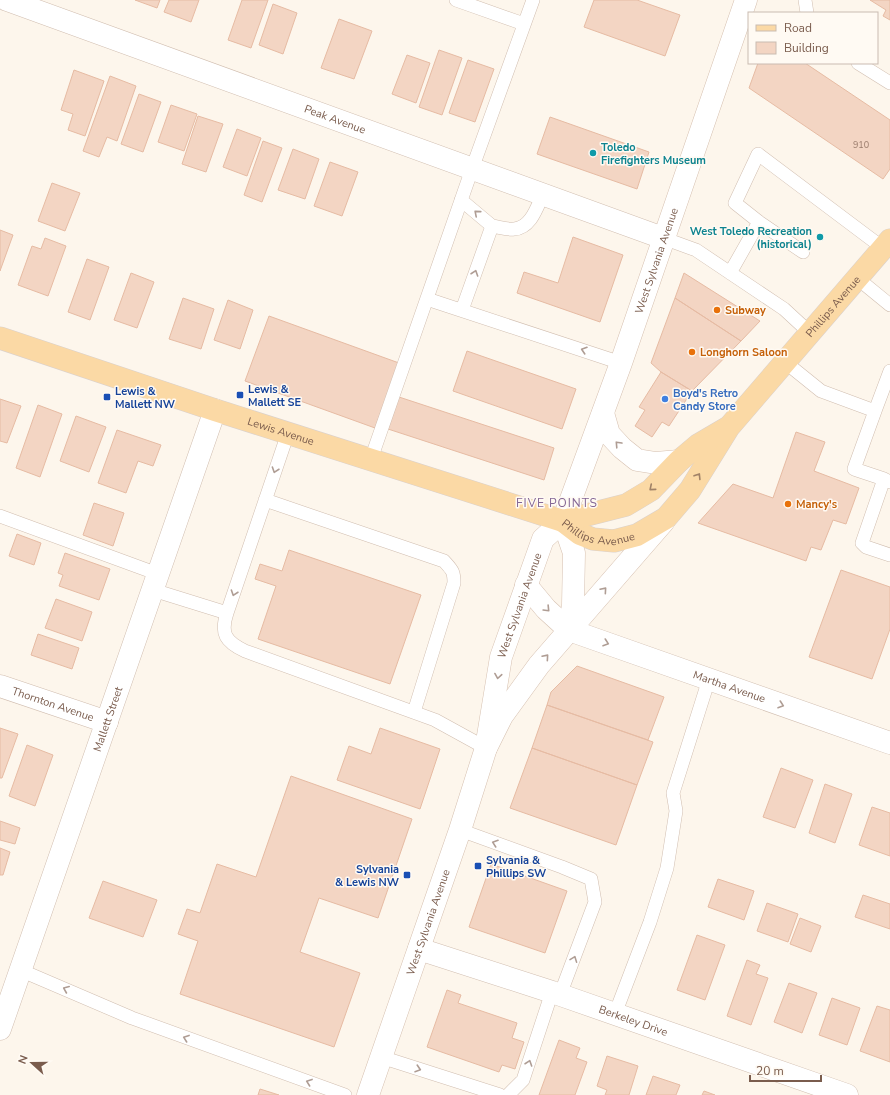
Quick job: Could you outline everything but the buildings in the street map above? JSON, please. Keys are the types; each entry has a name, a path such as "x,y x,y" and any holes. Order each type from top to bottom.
{"main road":[{"name":"Phillips Avenue","path":"563,521 580,534 614,542 637,535 666,518 690,490 729,427 887,244"},
{"name":"Lewis Avenue","path":"0,338 216,410 563,521"},
{"name":"Phillips Avenue","path":"563,521 626,505 651,490 679,460 698,444 729,427"}],"street":[{"name":"Peak Avenue","path":"7,0 663,238"},
{"name":"West Sylvania Avenue","path":"371,1094 381,1057 460,830 486,748 501,657 543,539 563,521 621,363 746,0"},
{"name":"Mallett Street","path":"2,1017 20,970 216,410"},
{"path":"603,413 609,434 622,448 637,460 656,463 679,460"},
{"name":"West Sylvania Avenue","path":"486,748 506,710 539,665 666,518"},
{"path":"563,521 574,553 573,606 569,630"},
{"path":"526,585 546,609 569,630"},
{"name":"Martha Avenue","path":"569,630 890,743"},
{"name":"Thornton Avenue","path":"0,686 107,722"},
{"name":"Berkeley Drive","path":"419,949 615,1014 847,1095"}],"lane":[{"path":"456,0 524,24"},
{"path":"371,460 461,200 533,0"},
{"path":"805,0 807,12"},
{"path":"860,64 890,82"},
{"path":"803,252 759,222 735,203 758,154 887,244"},
{"path":"461,200 492,226 515,229 525,226 531,219 543,194"},
{"path":"730,273 759,222"},
{"path":"462,310 492,226"},
{"path":"663,238 696,250 784,309 810,333"},
{"path":"857,278 890,305"},
{"path":"427,299 621,363"},
{"path":"785,362 821,391 875,411"},
{"path":"890,371 854,469 887,480 862,543 866,547 890,555"},
{"path":"288,433 223,624 225,635 232,644 245,651 435,720 486,748"},
{"path":"265,500 444,561 451,568 454,574 454,583 414,712"},
{"path":"0,516 227,613"},
{"path":"615,1014 650,922 667,868 676,812 673,792 709,679"},
{"path":"460,830 591,879 595,902 556,994 523,1080 508,1095"},
{"path":"20,970 132,1018 345,1095"},
{"path":"381,1057 500,1095"}],"place":[{"name":"Toledo Firefighters Museum","path":"593,153"},
{"name":"West Toledo Recreation (historical)","path":"820,237"},
{"name":"Subway","path":"717,310"},
{"name":"Longhorn Saloon","path":"692,352"},
{"name":"Lewis & Mallett SE","path":"240,395"},
{"name":"Lewis & Mallett NW","path":"107,397"},
{"name":"Boyd's Retro Candy Store","path":"665,399"},
{"name":"Mancy's","path":"788,504"},
{"name":"Sylvania & Phillips SW","path":"478,866"},
{"name":"Sylvania & Lewis NW","path":"407,875"}],"district":[{"name":"FIVE POINTS","path":"557,503"}]}
